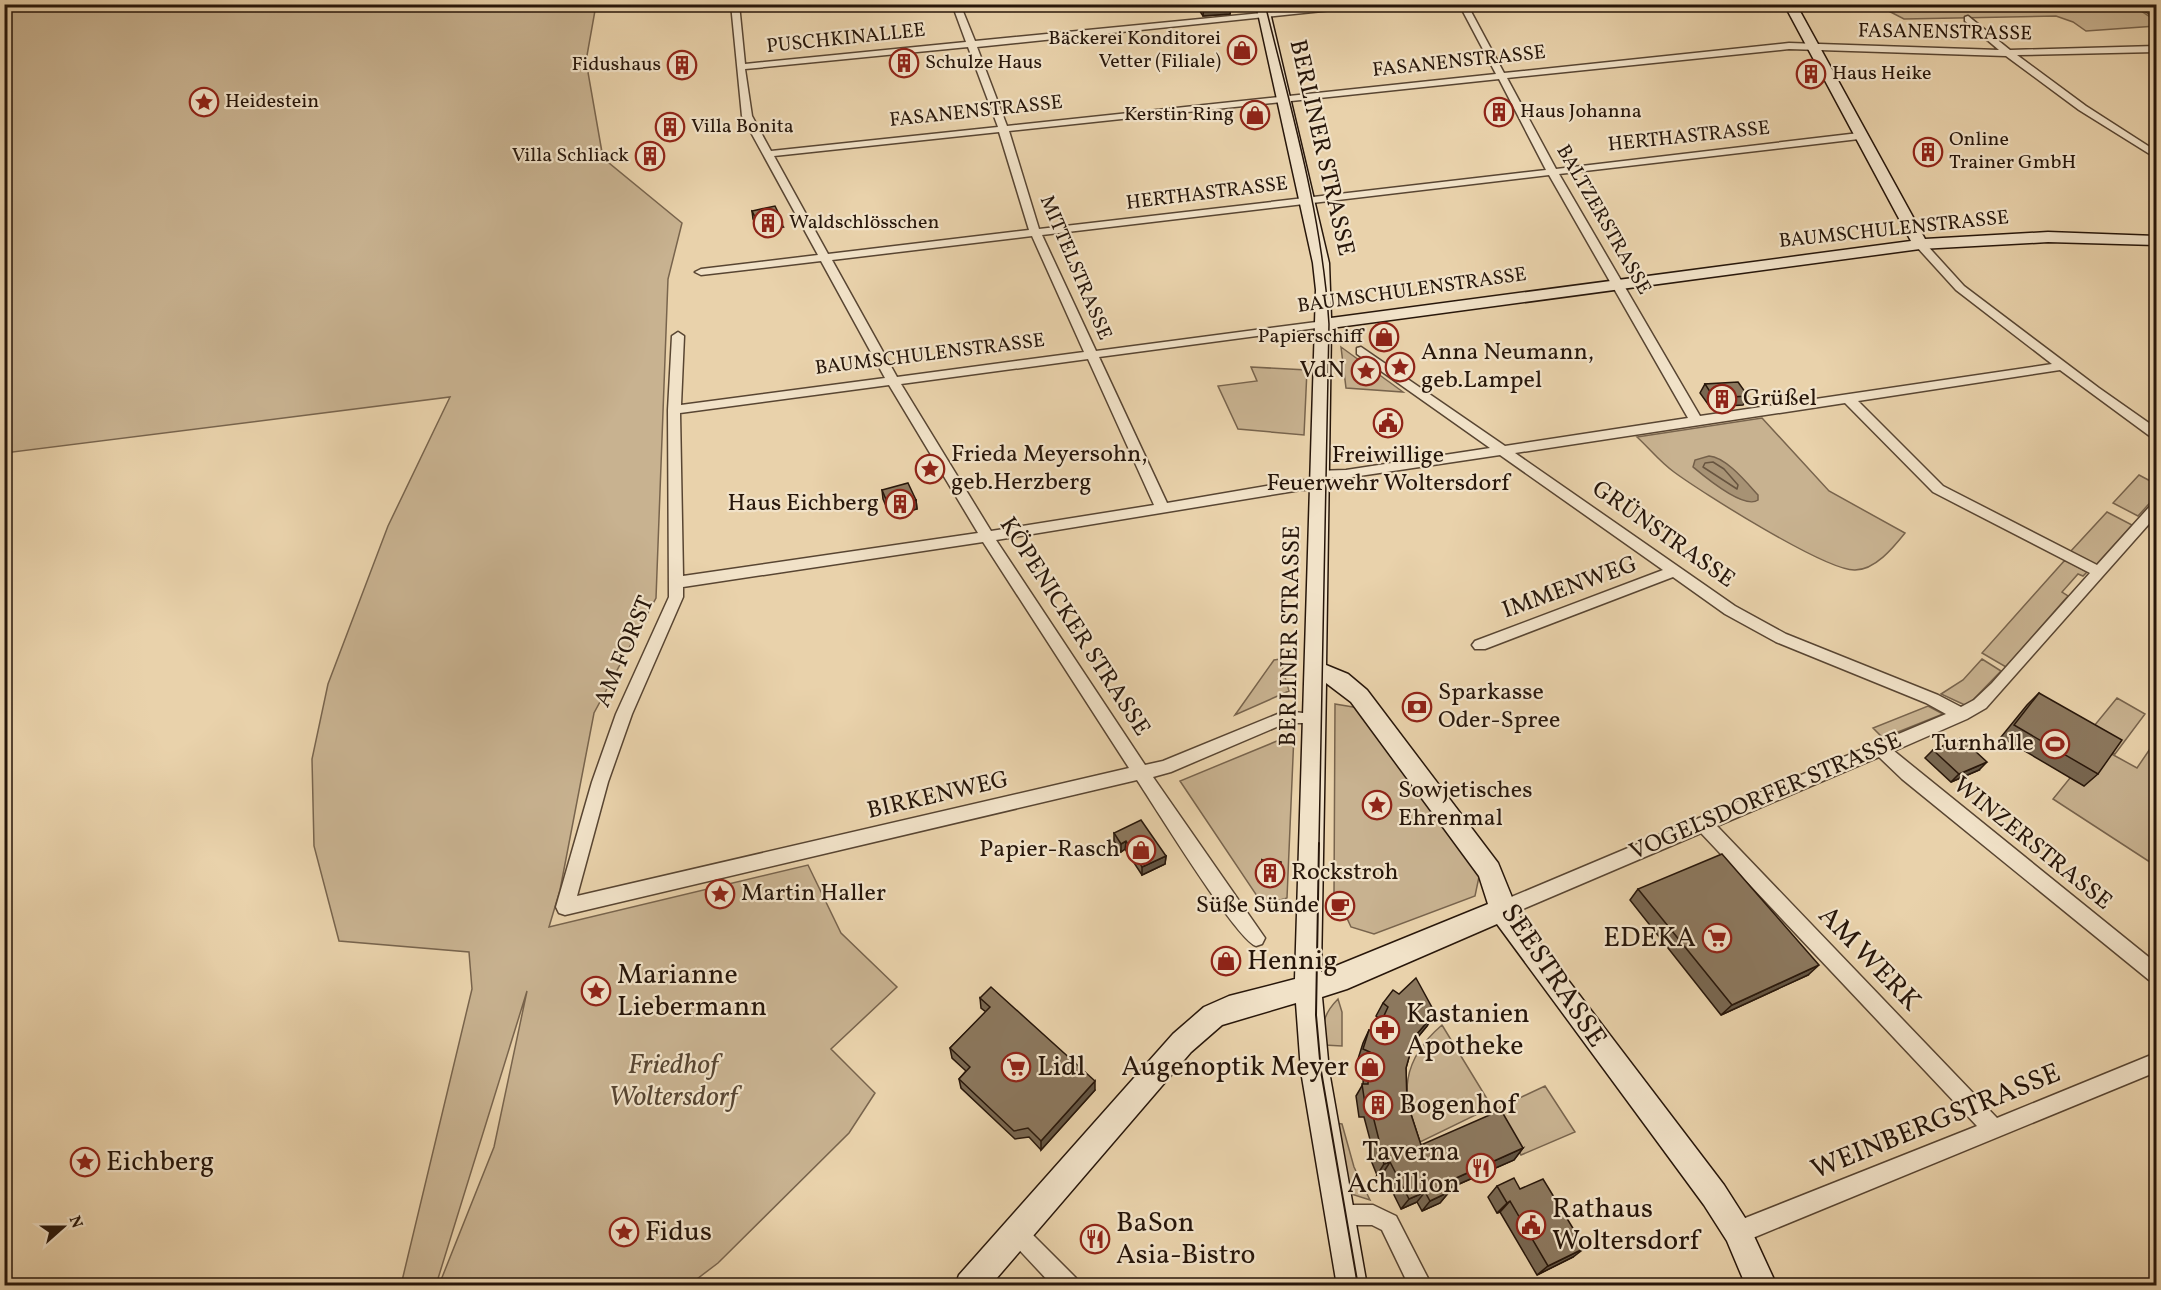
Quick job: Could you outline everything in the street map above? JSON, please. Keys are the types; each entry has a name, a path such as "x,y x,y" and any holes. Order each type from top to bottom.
{"street":[{"name":"KÖPENICKER STRASSE","path":"735,4 747,116 827,257 893,381 987,537 1062,655 1233,909 1256,938"},
{"name":"MITTELSTRASSE","path":"956,4 969,45 1003,128 1035,232 1162,507"},
{"name":"PUSCHKINALLEE","path":"740,67 969,45 1263,10 1386,4"},
{"name":"BALTZERSTRASSE","path":"1462,4 1552,171 1697,422"},
{"path":"1790,4 1859,136 1920,244 1960,288 2062,366 2157,434"},
{"path":"2139,4 2157,16"},
{"name":"BERLINER STRASSE","path":"1263,10 1323,272 1320,480 1324,673 1315,719 1308,988 1315,1071 1352,1286"},
{"path":"1968,19 2008,53 2090,113 2157,155"},
{"name":"FASANENSTRASSE","path":"767,154 1789,46 2008,53 2157,49"},
{"name":"HERTHASTRASSE","path":"701,273 1859,136"},
{"name":"BAUMSCHULENSTRASSE","path":"674,410 1920,244 2048,237 2157,240"},
{"name":"AM FORST","path":"565,907 600,782 624,714 676,597 674,583 674,410 678,336"},
{"name":"GRÜNSTRASSE","path":"1361,351 1730,610 1781,638 1932,699 1961,716"},
{"path":"674,583 987,537 1305,485 1346,474 2062,366"},
{"path":"1849,399 1938,489 2099,572"},
{"name":"VOGELSDORFER STRASSE","path":"970,1286 1182,1043 1213,1016 1250,1002 1343,978 1880,748 1961,716 1980,704 1997,687 2157,508"},
{"name":"IMMENWEG","path":"1480,645 1664,577 1673,570"},
{"name":"SEESTRASSE","path":"1324,673 1359,696 1486,867 1511,925 1714,1195 1737,1231 1762,1286"},
{"name":"BIRKENWEG","path":"565,907 1143,773 1165,767 1285,717 1315,719"},
{"name":"WINZERSTRASSE","path":"1880,748 1908,774 2157,974"},
{"name":"AM WERK","path":"1704,824 1995,1130"},
{"name":"WEINBERGSTRASSE","path":"1737,1231 1755,1226 1995,1130 2157,1063"},
{"path":"1339,1215 1373,1215 1389,1223 1421,1286"},
{"path":"1017,1233 1068,1286"}],"green space":[{"name":"Friedhof Woltersdorf","path":"4,5 596,5 586,61 603,158 682,223 668,279 656,598 594,713 560,890 549,927 808,865 841,933 897,987 831,1049 875,1093 849,1133 718,1263 689,1285 439,1285 494,1147 527,991 436,1285 401,1285 472,989 469,952 339,941 314,846 312,759 328,684 388,526 450,397 5,453"},
{"path":"1877,5 2132,5 2156,21 2156,26 2086,31 2073,22 2056,16 1904,19"},
{"path":"1341,347 1403,392 1346,388"},
{"path":"1251,367 1307,370 1304,435 1238,429 1218,386 1257,381"},
{"path":"1762,418 1829,491 1905,533 1883,557 1870,566 1855,570 1818,558 1764,529 1688,482 1664,464 1637,437"},
{"path":"2139,475 2156,484 2156,496 2138,516 2113,503"},
{"path":"2107,512 2132,525 2096,565 2070,552"},
{"path":"2065,560 2087,572 2083,576 2078,574 2062,592 2068,596 2006,667 1982,653"},
{"path":"1280,659 1289,691 1235,715 1274,660"},
{"path":"1982,659 2001,671 1967,706 1941,694 1963,680"},
{"path":"2117,698 2145,714 2115,754 2085,737"},
{"path":"1335,704 1359,708 1480,872 1475,896 1374,934 1351,927 1346,916 1345,896 1334,895"},
{"path":"1928,706 1943,714 1883,738 1873,728"},
{"path":"1294,734 1287,898 1263,905 1180,781"},
{"path":"2156,740 2156,866 2053,799 2070,778 2108,752 2137,768"},
{"path":"1338,999 1342,1012 1342,1046 1324,1045 1325,1020 1329,1010"},
{"path":"1442,1025 1492,1107 1416,1144 1408,1109 1408,1079 1419,1051 1428,1038"},
{"path":"1545,1086 1575,1132 1521,1155 1494,1110"},
{"path":"1334,1123 1342,1124 1354,1167 1370,1200 1348,1193"}],"water":[{"path":"1709,456 1716,457 1736,471 1758,495 1758,500 1752,502 1734,497 1693,467 1695,460"}],"building":[{"path":"775,206 781,218 758,223 752,211"},
{"path":"1738,382 1748,396 1714,398 1705,384"},
{"path":"908,483 916,500 892,506 888,504 882,490"},
{"path":"2039,693 2122,740 2098,774 2014,725"},
{"path":"1961,738 1987,762 1959,774 1933,750"},
{"name":"Papier-Rasch","path":"1141,820 1166,856 1142,867 1126,841 1121,844 1114,833"},
{"name":"EDEKA","path":"1722,854 1819,965 1732,1005 1638,889"},
{"name":"Rockstroh","path":"1262,860 1281,862 1281,878 1261,876"},
{"name":"Bogenhof","path":"1416,978 1435,1013 1415,1036 1406,1068 1407,1102 1421,1145 1501,1110 1523,1148 1445,1183 1449,1192 1430,1201 1425,1192 1409,1199 1390,1162 1384,1164 1375,1141 1379,1140 1370,1104 1365,1104 1362,1084 1368,1084 1370,1052 1363,1049 1369,1030 1376,1033 1388,1007 1383,1003 1393,990 1399,994"},
{"name":"Lidl","path":"991,987 1095,1081 1041,1141 1028,1128 1014,1131 959,1079 970,1067 950,1048 990,1007 980,998"},
{"path":"1514,1178 1520,1189 1543,1179 1585,1248 1548,1266 1510,1201 1507,1203 1497,1186"}],"tram line":[{"path":"1265,4 1313,202 1329,324 1319,844"},
{"path":"1319,843 1316,1015 1321,1071 1358,1286"}],"place":[{"name":"Bäckerei Konditorei Vetter (Filiale)","path":"1242,50"},
{"name":"Schulze Haus","path":"904,63"},
{"name":"Fidushaus","path":"682,65"},
{"name":"Haus Heike","path":"1811,74"},
{"name":"Heidestein","path":"204,102"},
{"name":"Haus Johanna","path":"1499,112"},
{"name":"Kerstin Ring","path":"1255,115"},
{"name":"Villa Bonita","path":"670,127"},
{"name":"Online Trainer GmbH","path":"1928,152"},
{"name":"Villa Schliack","path":"650,156"},
{"name":"Waldschlösschen","path":"768,223"},
{"name":"Papierschiff","path":"1384,337"},
{"name":"Anna Neumann, geb.Lampel","path":"1400,367"},
{"name":"VdN","path":"1366,371"},
{"name":"Grüßel","path":"1722,399"},
{"name":"Freiwillige Feuerwehr Woltersdorf","path":"1388,423"},
{"name":"Frieda Meyersohn, geb.Herzberg","path":"930,469"},
{"name":"Haus Eichberg","path":"900,504"},
{"name":"Sparkasse Oder-Spree","path":"1417,707"},
{"name":"Turnhalle","path":"2055,744"},
{"name":"Sowjetisches Ehrenmal","path":"1377,805"},
{"name":"Papier-Rasch","path":"1141,850"},
{"name":"Rockstroh","path":"1270,873"},
{"name":"Martin Haller","path":"720,894"},
{"name":"Süße Sünde","path":"1340,906"},
{"name":"EDEKA","path":"1717,938"},
{"name":"Hennig","path":"1226,961"},
{"name":"Marianne Liebermann","path":"596,991"},
{"name":"Kastanien Apotheke","path":"1385,1030"},
{"name":"Lidl","path":"1016,1067"},
{"name":"Augenoptik Meyer","path":"1370,1067"},
{"name":"Bogenhof","path":"1378,1105"},
{"name":"Eichberg","path":"85,1162"},
{"name":"Taverna Achillion","path":"1481,1168"},
{"name":"Rathaus Woltersdorf","path":"1531,1225"},
{"name":"Fidus","path":"624,1232"},
{"name":"BaSon Asia-Bistro","path":"1095,1239"}]}
